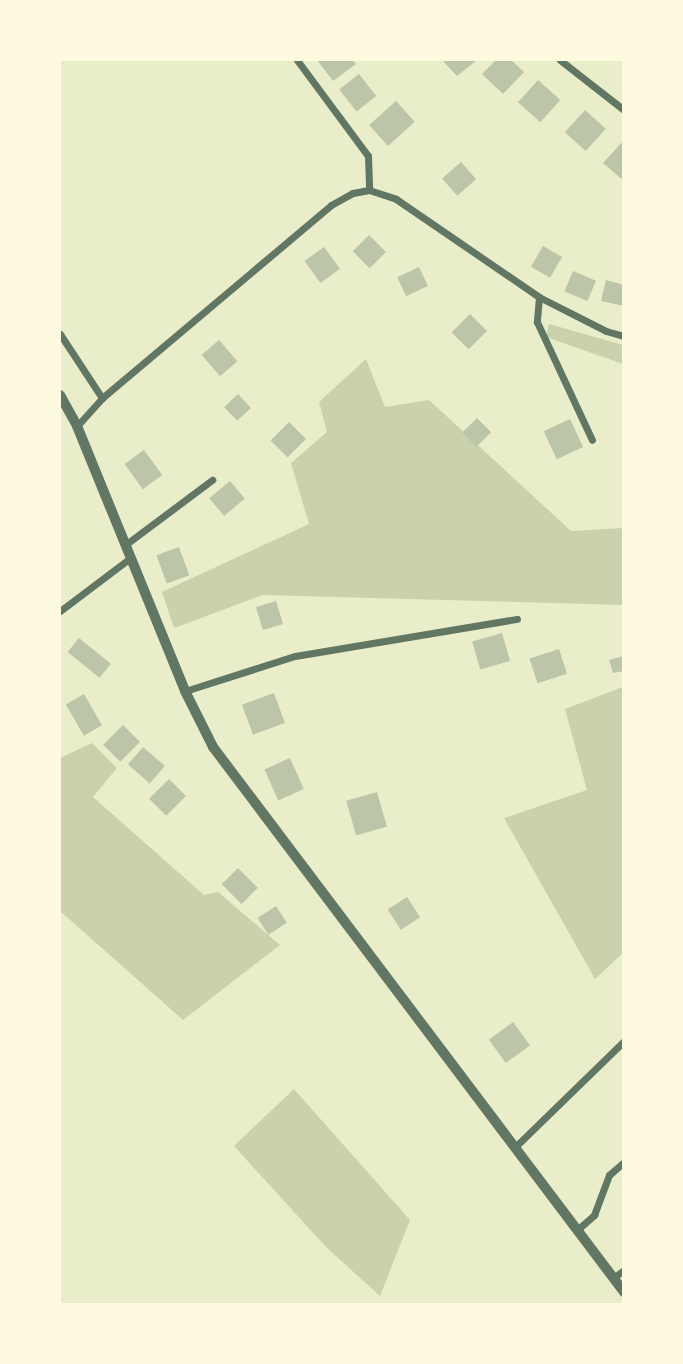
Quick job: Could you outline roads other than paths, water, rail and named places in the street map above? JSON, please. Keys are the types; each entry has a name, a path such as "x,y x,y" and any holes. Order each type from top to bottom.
{"street":[{"path":"297,60 368,156 369,190"},
{"path":"560,60 624,110"},
{"path":"77,426 102,398 331,205 353,193 369,190 396,199 540,297 606,331 624,336"},
{"path":"540,297 537,322 592,440"},
{"path":"60,334 102,398"},
{"path":"60,395 77,426 185,691 213,747 624,1292"},
{"path":"125,545 212,480"},
{"path":"60,611 130,558"},
{"path":"185,691 295,656 517,620"},
{"path":"514,1148 624,1041"},
{"path":"577,1230 594,1214 609,1175 624,1162"},
{"path":"613,1278 624,1270"}]}
